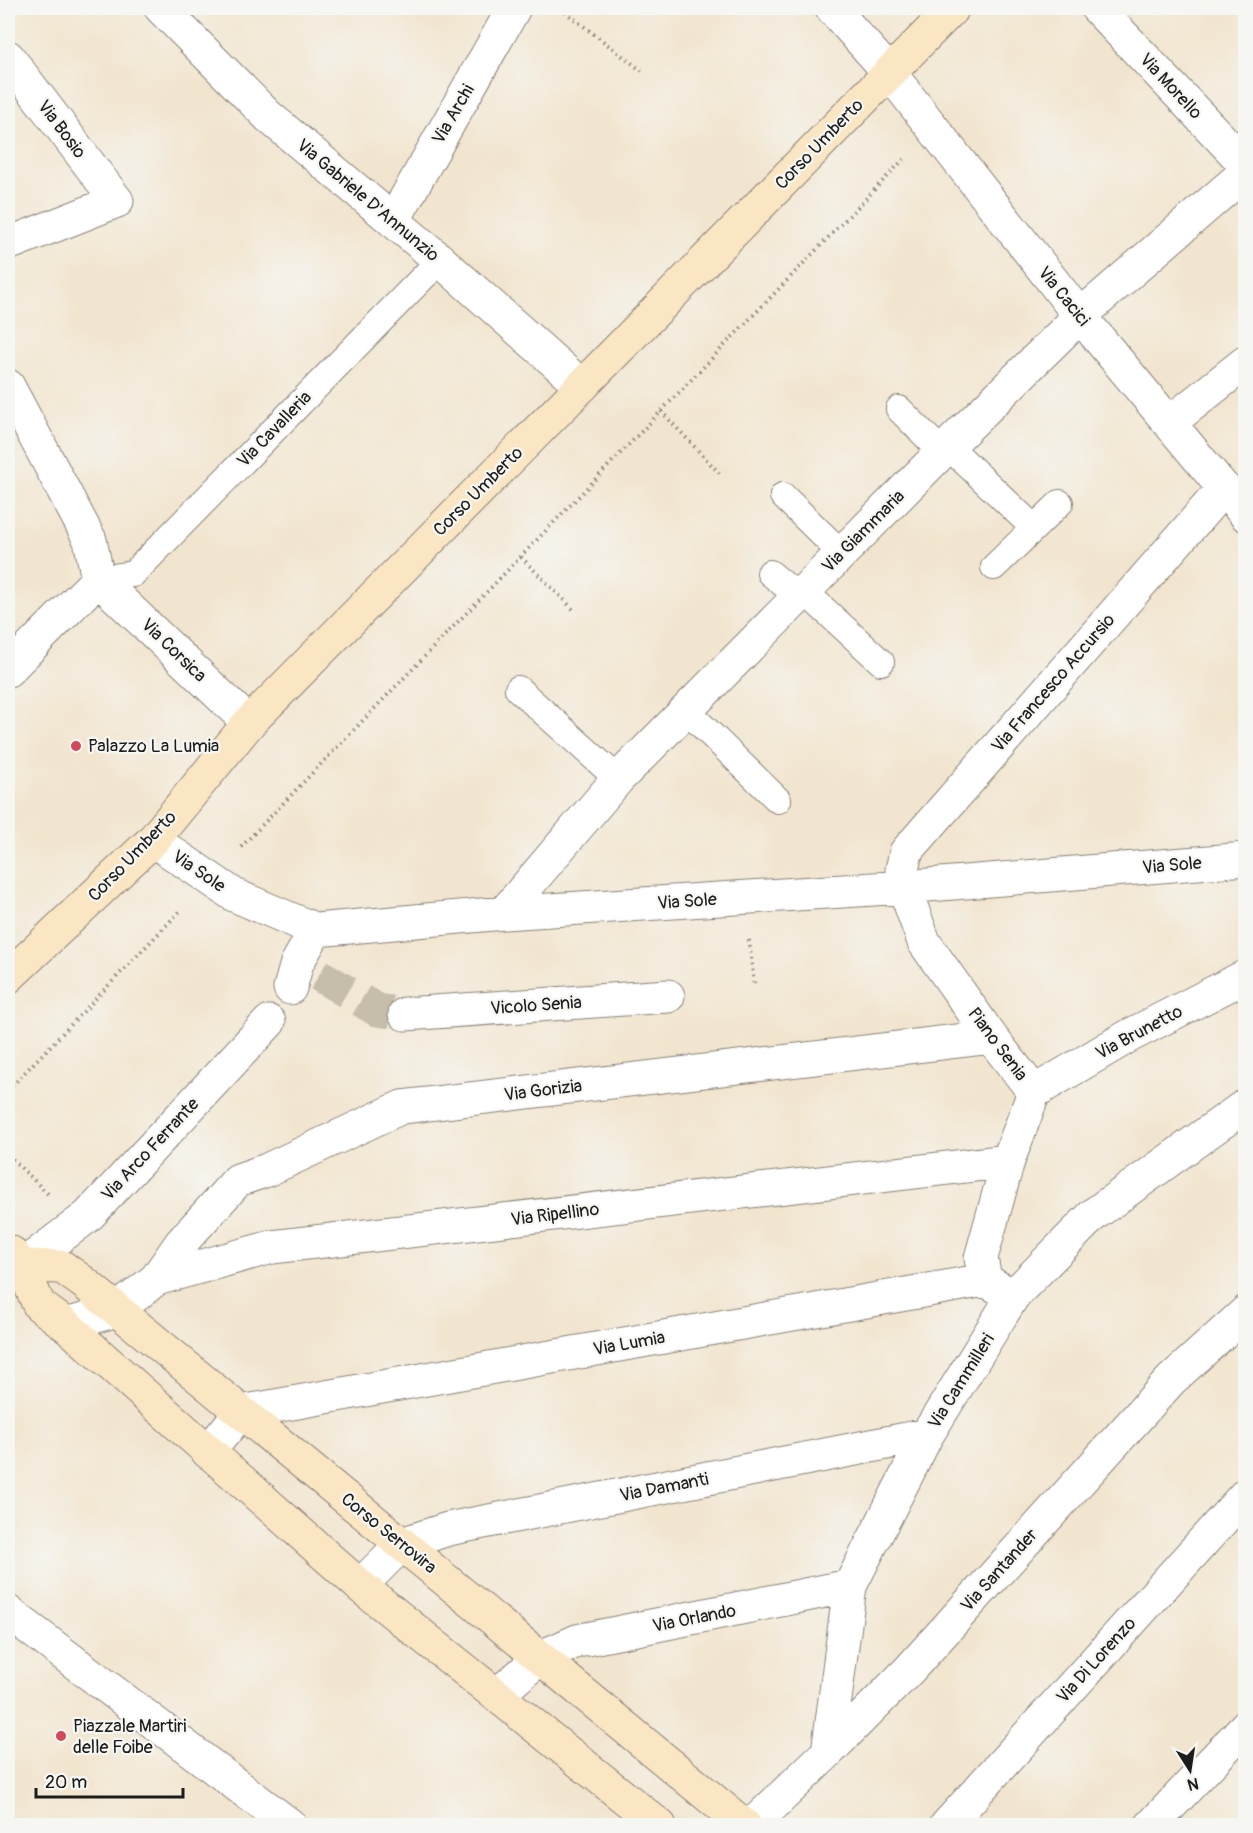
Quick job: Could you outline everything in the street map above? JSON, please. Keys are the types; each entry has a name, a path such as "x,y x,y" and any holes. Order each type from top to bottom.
{"main road":[{"name":"Corso Umberto","path":"8,977 153,840 249,723 953,8"},
{"name":"Corso Serrovira","path":"15,1258 62,1267 745,1826"},
{"path":"15,1258 39,1305 66,1325 360,1586 660,1826"}],"street":[{"name":"Via Gabriele D'Annunzio","path":"160,8 268,116 440,260 582,386"},
{"name":"Via Archi","path":"393,221 514,8"},
{"name":"Via Cacici","path":"831,8 889,72 1080,316 1245,514"},
{"name":"Via Morello","path":"1097,8 1245,165"},
{"name":"Via Bosio","path":"8,57 117,201 8,244"},
{"name":"Via Giammaria","path":"504,913 618,779 945,449 1080,316 1245,172"},
{"path":"1169,423 1245,362"},
{"path":"8,386 90,540 98,579 8,670"},
{"name":"Via Francesco Accursio","path":"904,887 902,870 906,852 1224,488"},
{"name":"Via Corsica","path":"98,579 249,723"},
{"name":"Via Sole","path":"153,840 234,895 316,930 504,913 904,887 1245,859"},
{"name":"Piano Senia","path":"904,887 924,942 1034,1092 1008,1161 981,1258 985,1280"},
{"path":"302,975 316,930"},
{"name":"Via Brunetto","path":"1034,1092 1127,1037 1245,976"},
{"name":"Vicolo Senia","path":"405,1014 668,996"},
{"name":"Via Arco Ferrante","path":"15,1258 88,1216 269,1022"},
{"name":"Via Gorizia","path":"156,1279 181,1243 238,1180 267,1170 402,1107 991,1036"},
{"name":"Via Cammilleri","path":"828,1752 850,1586 927,1435 1013,1296 1093,1215 1245,1105"},
{"name":"Via Ripellino","path":"117,1310 156,1279 272,1247 1008,1161"},
{"path":"985,1280 1013,1296"},
{"name":"Via Lumia","path":"241,1412 985,1280"},
{"path":"66,1325 117,1310"},
{"name":"Via Santander","path":"751,1826 909,1670 1170,1380 1245,1312"},
{"path":"208,1452 241,1412"},
{"name":"Via Damanti","path":"402,1544 448,1529 927,1435"},
{"name":"Via Di Lorenzo","path":"946,1826 1245,1494"},
{"path":"360,1586 402,1544"},
{"name":"Via Orlando","path":"497,1695 541,1657 578,1641 850,1586"},
{"path":"8,1612 291,1826"},
{"path":"1151,1826 1245,1726"}],"lane":[{"name":"Via Cavalleria","path":"98,579 133,574 440,260"},
{"path":"899,409 1034,528"},
{"path":"783,496 841,553"},
{"path":"994,567 1060,503"},
{"path":"770,573 801,594 881,662"},
{"path":"518,689 618,779"},
{"path":"686,710 778,800"}],"path":[{"path":"560,8 642,71"},
{"path":"234,854 909,154"},
{"path":"661,411 722,476"},
{"path":"521,557 576,612"},
{"path":"8,1090 186,905"},
{"path":"8,1155 79,1223"}],"tunnel":[{"path":"319,975 377,1010 405,1014"}],"place":[{"name":"Palazzo La Lumia","path":"76,746"},
{"name":"Piazzale Martiri delle Foibe","path":"61,1736"}]}
